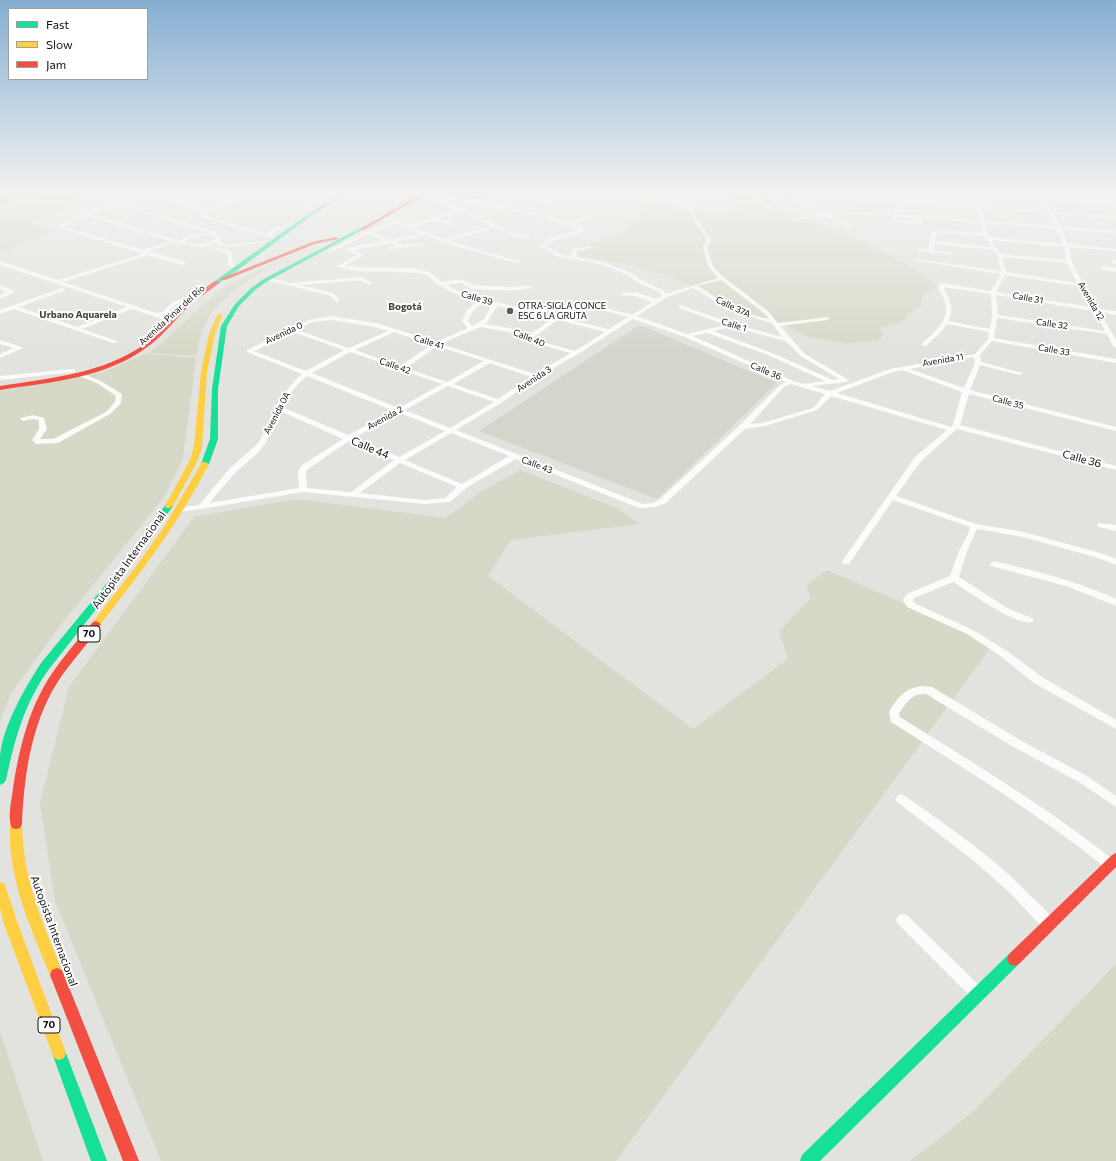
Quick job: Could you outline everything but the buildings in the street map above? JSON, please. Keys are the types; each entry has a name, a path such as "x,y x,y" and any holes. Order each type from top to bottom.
{"main road":[{"name":"Avenida Pinar del Río","path":"0,382 76,373 124,354 143,343 188,298 260,244"},
{"name":"Avenida Pinar del Río","path":"0,388 113,364 136,353 152,343 196,297 270,244"},
{"path":"223,279 311,244"},
{"name":"Autopista Internacional","path":"131,1161 26,893 16,851 15,820 19,784 24,758 33,724 43,697 61,668 128,584 180,510 209,455 214,438 215,389 224,326 229,315 257,286 332,244"},
{"name":"Autopista Internacional","path":"0,780 11,733 20,707 30,688 42,670 112,583 160,518 175,496 193,461 199,446 202,431 202,394 211,335 220,315 235,297 256,280 334,244"},
{"path":"808,1161 1048,924 1113,862"},
{"name":"70","path":"0,888 11,924 99,1161"}],"street":[{"path":"114,244 183,263"},
{"path":"58,282 167,244"},
{"path":"187,244 213,247 229,252 232,266"},
{"path":"200,245 205,244"},
{"path":"220,244 227,246 236,244"},
{"path":"329,251 337,244"},
{"path":"342,244 351,250 374,244"},
{"path":"390,248 422,244"},
{"path":"455,244 518,262"},
{"path":"542,244 540,245 556,254 602,263 631,275 637,280 661,291 665,296"},
{"path":"706,244 705,247 711,266 722,278 767,313 788,340 803,355 855,384"},
{"path":"930,251 932,244"},
{"path":"918,250 951,254 951,244"},
{"path":"953,244 995,249"},
{"path":"991,339 995,316 995,301 993,292 1004,273 998,255 992,244"},
{"path":"1059,244 1116,250"},
{"name":"Avenida 12","path":"1066,245 1069,262 1116,346"},
{"path":"573,258 575,250 589,247"},
{"name":"Calle 39","path":"351,250 361,255 341,265 341,267 354,269 372,268 406,270 426,273 432,276 440,284 464,296 609,331"},
{"path":"998,255 1069,262"},
{"path":"916,260 1082,285"},
{"path":"0,263 155,316 168,319"},
{"path":"1103,268 1116,270"},
{"name":"Avenida 3","path":"353,495 399,460 499,402 536,376 576,353 656,301 665,296 722,278"},
{"path":"268,279 330,294 337,300"},
{"path":"291,284 353,279 362,279 369,283"},
{"path":"440,284 459,281 473,287 529,287"},
{"name":"Calle 31","path":"945,322 949,311 948,301 940,285 950,285 1116,313"},
{"name":"Calle 37A","path":"694,286 714,298 745,313 776,324"},
{"path":"0,287 12,292 0,297"},
{"path":"0,312 62,290"},
{"path":"623,294 636,294 656,301"},
{"path":"155,316 164,313 175,303 188,298"},
{"path":"472,330 465,321 469,311 479,303 474,298"},
{"path":"530,337 576,305 596,300"},
{"path":"400,368 425,353 436,344 472,330 480,325 486,320 496,303"},
{"name":"Calle 36","path":"582,303 632,316 687,336 791,382 954,428 1116,468"},
{"path":"14,307 115,342"},
{"path":"76,329 132,307"},
{"name":"Calle 1","path":"681,307 732,325 788,340"},
{"name":"Calle 32","path":"995,316 1109,333"},
{"name":"Avenida 0","path":"249,351 311,321 321,318"},
{"name":"Calle 41","path":"321,318 376,325 536,376"},
{"path":"776,324 827,318"},
{"path":"924,345 935,336 945,322 992,331"},
{"name":"Calle 40","path":"480,325 510,330 530,337 536,342 576,353"},
{"path":"687,336 732,325"},
{"name":"Calle 42","path":"292,330 499,402"},
{"name":"Avenida 0A","path":"201,507 234,470 256,450 262,442 278,408 291,388 306,374 349,350 392,331"},
{"path":"707,331 770,354 833,382"},
{"name":"Avenida 11","path":"743,427 763,425 814,409 830,394 892,370 977,355 991,339"},
{"name":"Calle 33","path":"991,339 1116,361"},
{"path":"0,342 20,348 0,356"},
{"name":"Calle 43","path":"249,351 642,506 656,505 663,501 743,427 782,386 791,382"},
{"path":"846,562 918,459 954,428 966,391 978,363 977,355"},
{"name":"Avenida 2","path":"303,490 302,471 304,467 349,438 488,361"},
{"path":"978,363 1020,373"},
{"name":"Calle 35","path":"902,368 966,391 1116,429"},
{"path":"0,378 76,373 99,382 120,395 118,403 108,413 55,441 39,442 36,440 43,429 42,419 33,417 23,419"},
{"path":"802,385 846,380"},
{"name":"Calle 44","path":"278,408 463,487"},
{"path":"180,510 303,490 436,502 447,500 463,487 515,456"},
{"path":"892,498 974,526 1024,535 1101,556 1116,562"},
{"path":"1101,525 1116,528"},
{"path":"974,526 972,534 963,550 954,578 910,596 908,600 910,604 937,618 970,632 1003,653 1038,680 1116,725"},
{"path":"994,564 1042,576 1098,594 1116,603"},
{"path":"954,578 1006,611 1029,620"},
{"path":"1113,862 1034,807 895,719 894,712 909,693 917,689 928,690 1016,743 1083,779 1116,802"},
{"path":"901,798 954,837 991,868 1040,914 1048,924"},
{"path":"903,920 978,994"}],"shaded area":[{"path":"640,325 777,383 657,499 479,431"}],"green space":[{"path":"0,244 22,244 0,254"},
{"path":"318,244 257,275 228,296 215,309 205,324 200,336 196,356 148,353 161,344 225,286"},
{"path":"591,244 868,244 883,251 920,273 937,287 928,291 921,300 922,305 906,316 904,320 897,324 882,327 880,331 883,335 878,340 851,343 829,341 806,336 787,326 715,300 693,286 649,270 632,265 581,257 575,252 580,248"},
{"path":"145,354 196,358 183,459 164,497 63,622 10,695 0,722 0,391 103,372"},
{"path":"520,470 617,508 639,524 511,540 488,576 693,729 788,659 779,631 811,598 806,586 827,570 994,643 616,1161 161,1161 55,901 40,803 69,687 194,517 296,499 446,518 482,491"},
{"path":"1116,964 1116,1161 910,1161 973,1112"},
{"path":"0,1031 43,1161 0,1161"}],"traffic: fast":[{"path":"217,282 269,244"},
{"path":"205,464 214,439 215,389 224,326 237,305 252,290 264,281 333,244"},
{"path":"0,780 11,734 21,707 35,680 124,568 169,506"},
{"path":"808,1161 1014,959"},
{"path":"59,1053 99,1161"}],"traffic: slow":[{"path":"169,506 194,460 198,446 204,372 212,334 220,315"},
{"path":"96,624 155,547 194,486 205,464"},
{"path":"16,824 16,844 28,901 57,975"},
{"path":"0,888 11,924 59,1053"}],"traffic: jam":[{"path":"223,279 311,244"},
{"path":"0,388 77,375 115,364 147,345 158,336 191,301 217,282"},
{"path":"16,824 21,774 29,738 40,705 57,674 96,624"},
{"path":"1014,959 1116,859"},
{"path":"57,975 131,1161"}],"place":[{"name":"OTRA-SIGLA CONCE ESC 6 LA GRUTA","path":"510,311"}],"district":[{"name":"Bogotá","path":"405,307"},
{"name":"Urbano Aquarela","path":"78,315"}]}
